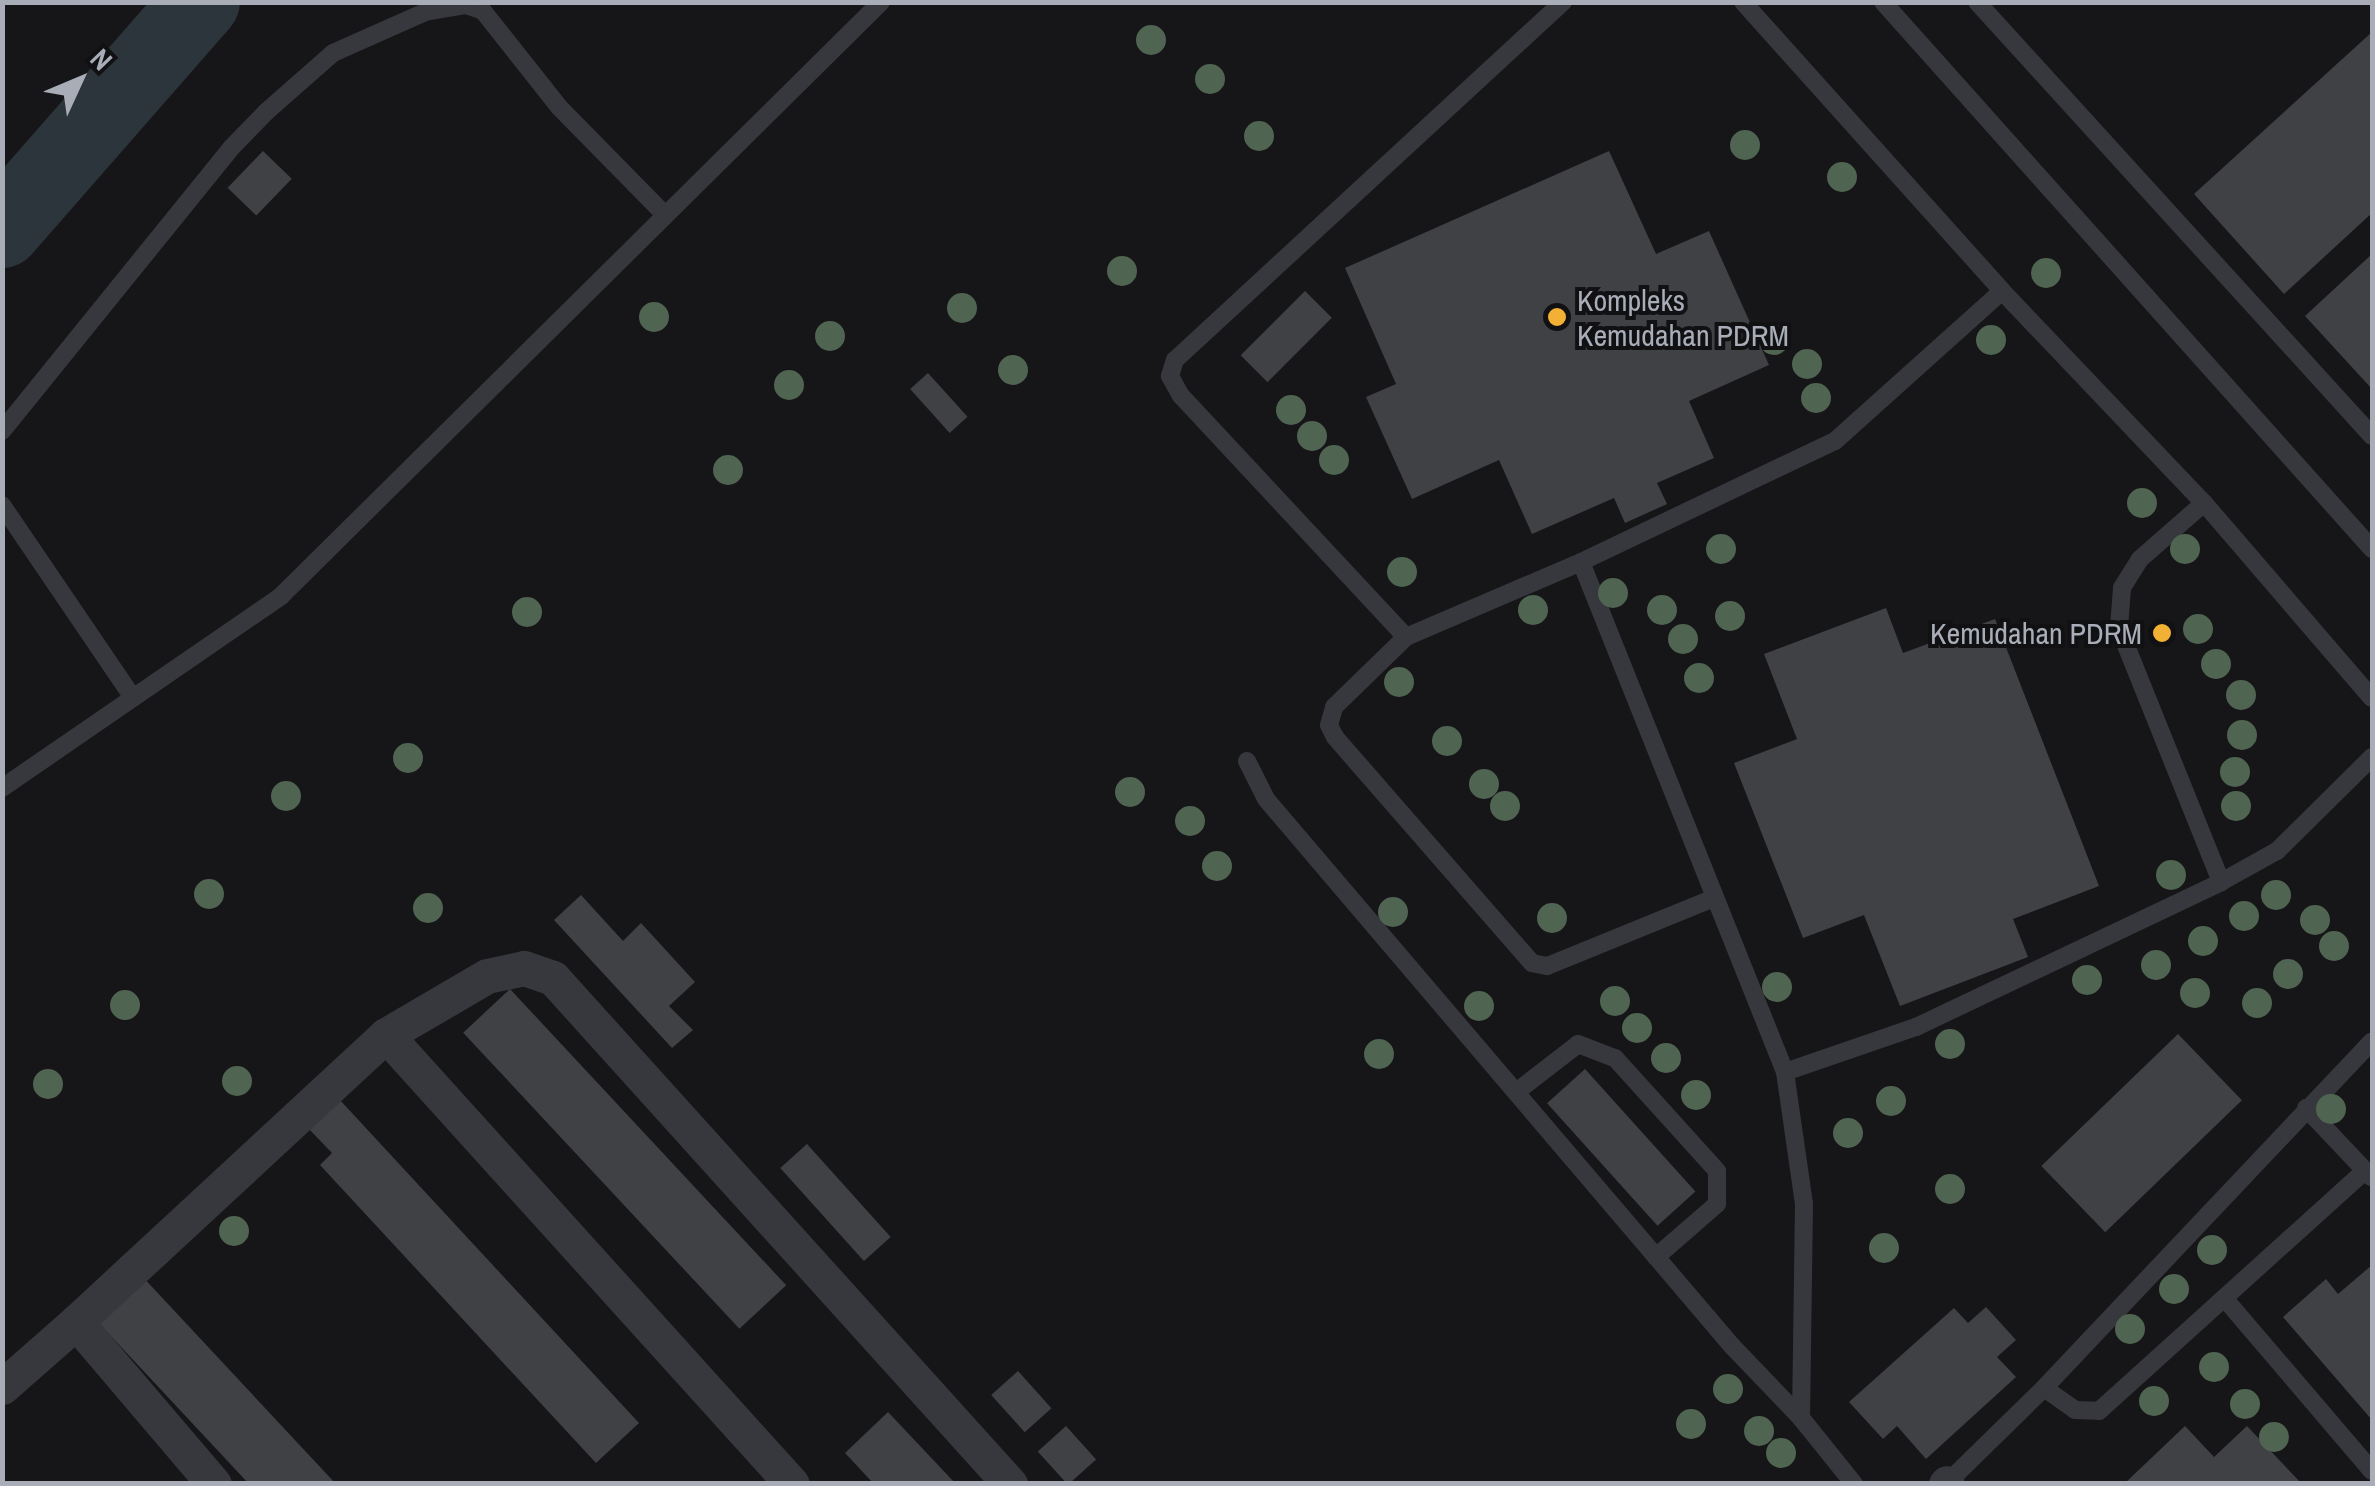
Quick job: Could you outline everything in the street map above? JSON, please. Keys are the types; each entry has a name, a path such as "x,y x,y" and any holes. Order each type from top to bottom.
{"street":[{"path":"2,1387 386,1035 488,976 524,968 553,978 1010,1484"},
{"path":"386,1035 792,1484"},
{"path":"76,1322 214,1484"}],"lane":[{"path":"2,788 281,596 881,2"},
{"path":"1406,637 1181,396 1170,376 1175,360 1563,2"},
{"path":"1743,2 2002,291 2204,503 2372,698"},
{"path":"1884,2 2372,548"},
{"path":"1977,2 2372,436"},
{"path":"2,431 231,148 266,112 333,53 425,12 466,5 483,11 559,107 664,214"},
{"path":"1714,898 1547,966 1532,963 1334,737 1329,725 1334,707 1406,637 1581,562 1834,442 2002,291"},
{"path":"2204,503 2140,560 2122,588 2119,628 2221,882"},
{"path":"2,504 133,698"},
{"path":"1581,562 1785,1072 1804,1204 1801,1418"},
{"path":"1785,1072 1916,1026 2221,882 2277,851 2372,757"},
{"path":"1247,761 1266,799 1854,1484"},
{"path":"1946,1483 2044,1388 2372,1042"},
{"path":"1516,1092 1578,1044 1615,1058 1717,1171 1717,1204 1656,1257"},
{"path":"2044,1388 2075,1410 2099,1412 2369,1175 2306,1108"},
{"path":"2226,1300 2372,1472"}],"building":[{"path":"2372,32 2372,213 2284,294 2194,194"},
{"path":"263,151 292,179 256,215 228,188"},
{"name":"Kompleks Kemudahan PDRM","path":"1609,151 1656,254 1709,231 1769,365 1689,401 1714,458 1657,483 1667,504 1625,523 1614,498 1532,534 1499,460 1412,499 1366,397 1396,384 1345,268"},
{"path":"2372,254 2372,389 2305,316"},
{"path":"1305,291 1332,318 1268,382 1241,355"},
{"path":"928,373 967,417 950,433 910,389"},
{"path":"1886,608 1903,653 1995,619 2099,886 2013,919 2028,957 1900,1006 1864,915 1803,938 1734,763 1797,739 1764,654"},
{"path":"581,895 623,941 641,923 695,982 669,1006 693,1030 672,1048 554,920"},
{"path":"510,989 786,1285 739,1329 463,1033"},
{"path":"2178,1034 2242,1100 2105,1232 2041,1166"},
{"path":"1585,1069 1695,1192 1658,1226 1547,1103"},
{"path":"339,1099 639,1423 596,1463 320,1165 332,1153 308,1128"},
{"path":"807,1144 891,1237 864,1261 780,1168"},
{"path":"2372,1265 2372,1420 2283,1317 2326,1279 2338,1294"},
{"path":"140,1274 336,1484 249,1484 94,1318"},
{"path":"1986,1307 2016,1340 1997,1357 2016,1377 1926,1459 1897,1426 1883,1439 1849,1402 1954,1308 1968,1323"},
{"path":"1018,1371 1051,1408 1025,1432 991,1395"},
{"path":"888,1412 956,1484 874,1484 845,1453"},
{"path":"1066,1426 1096,1459 1067,1484 1038,1451"},
{"path":"2185,1426 2214,1457 2247,1426 2302,1484 2124,1484"}],"waterway":[{"path":"2,229 201,2"}],"place":[{"name":"Kompleks Kemudahan PDRM","path":"1557,317"},
{"name":"Kemudahan PDRM","path":"2162,633"}]}
